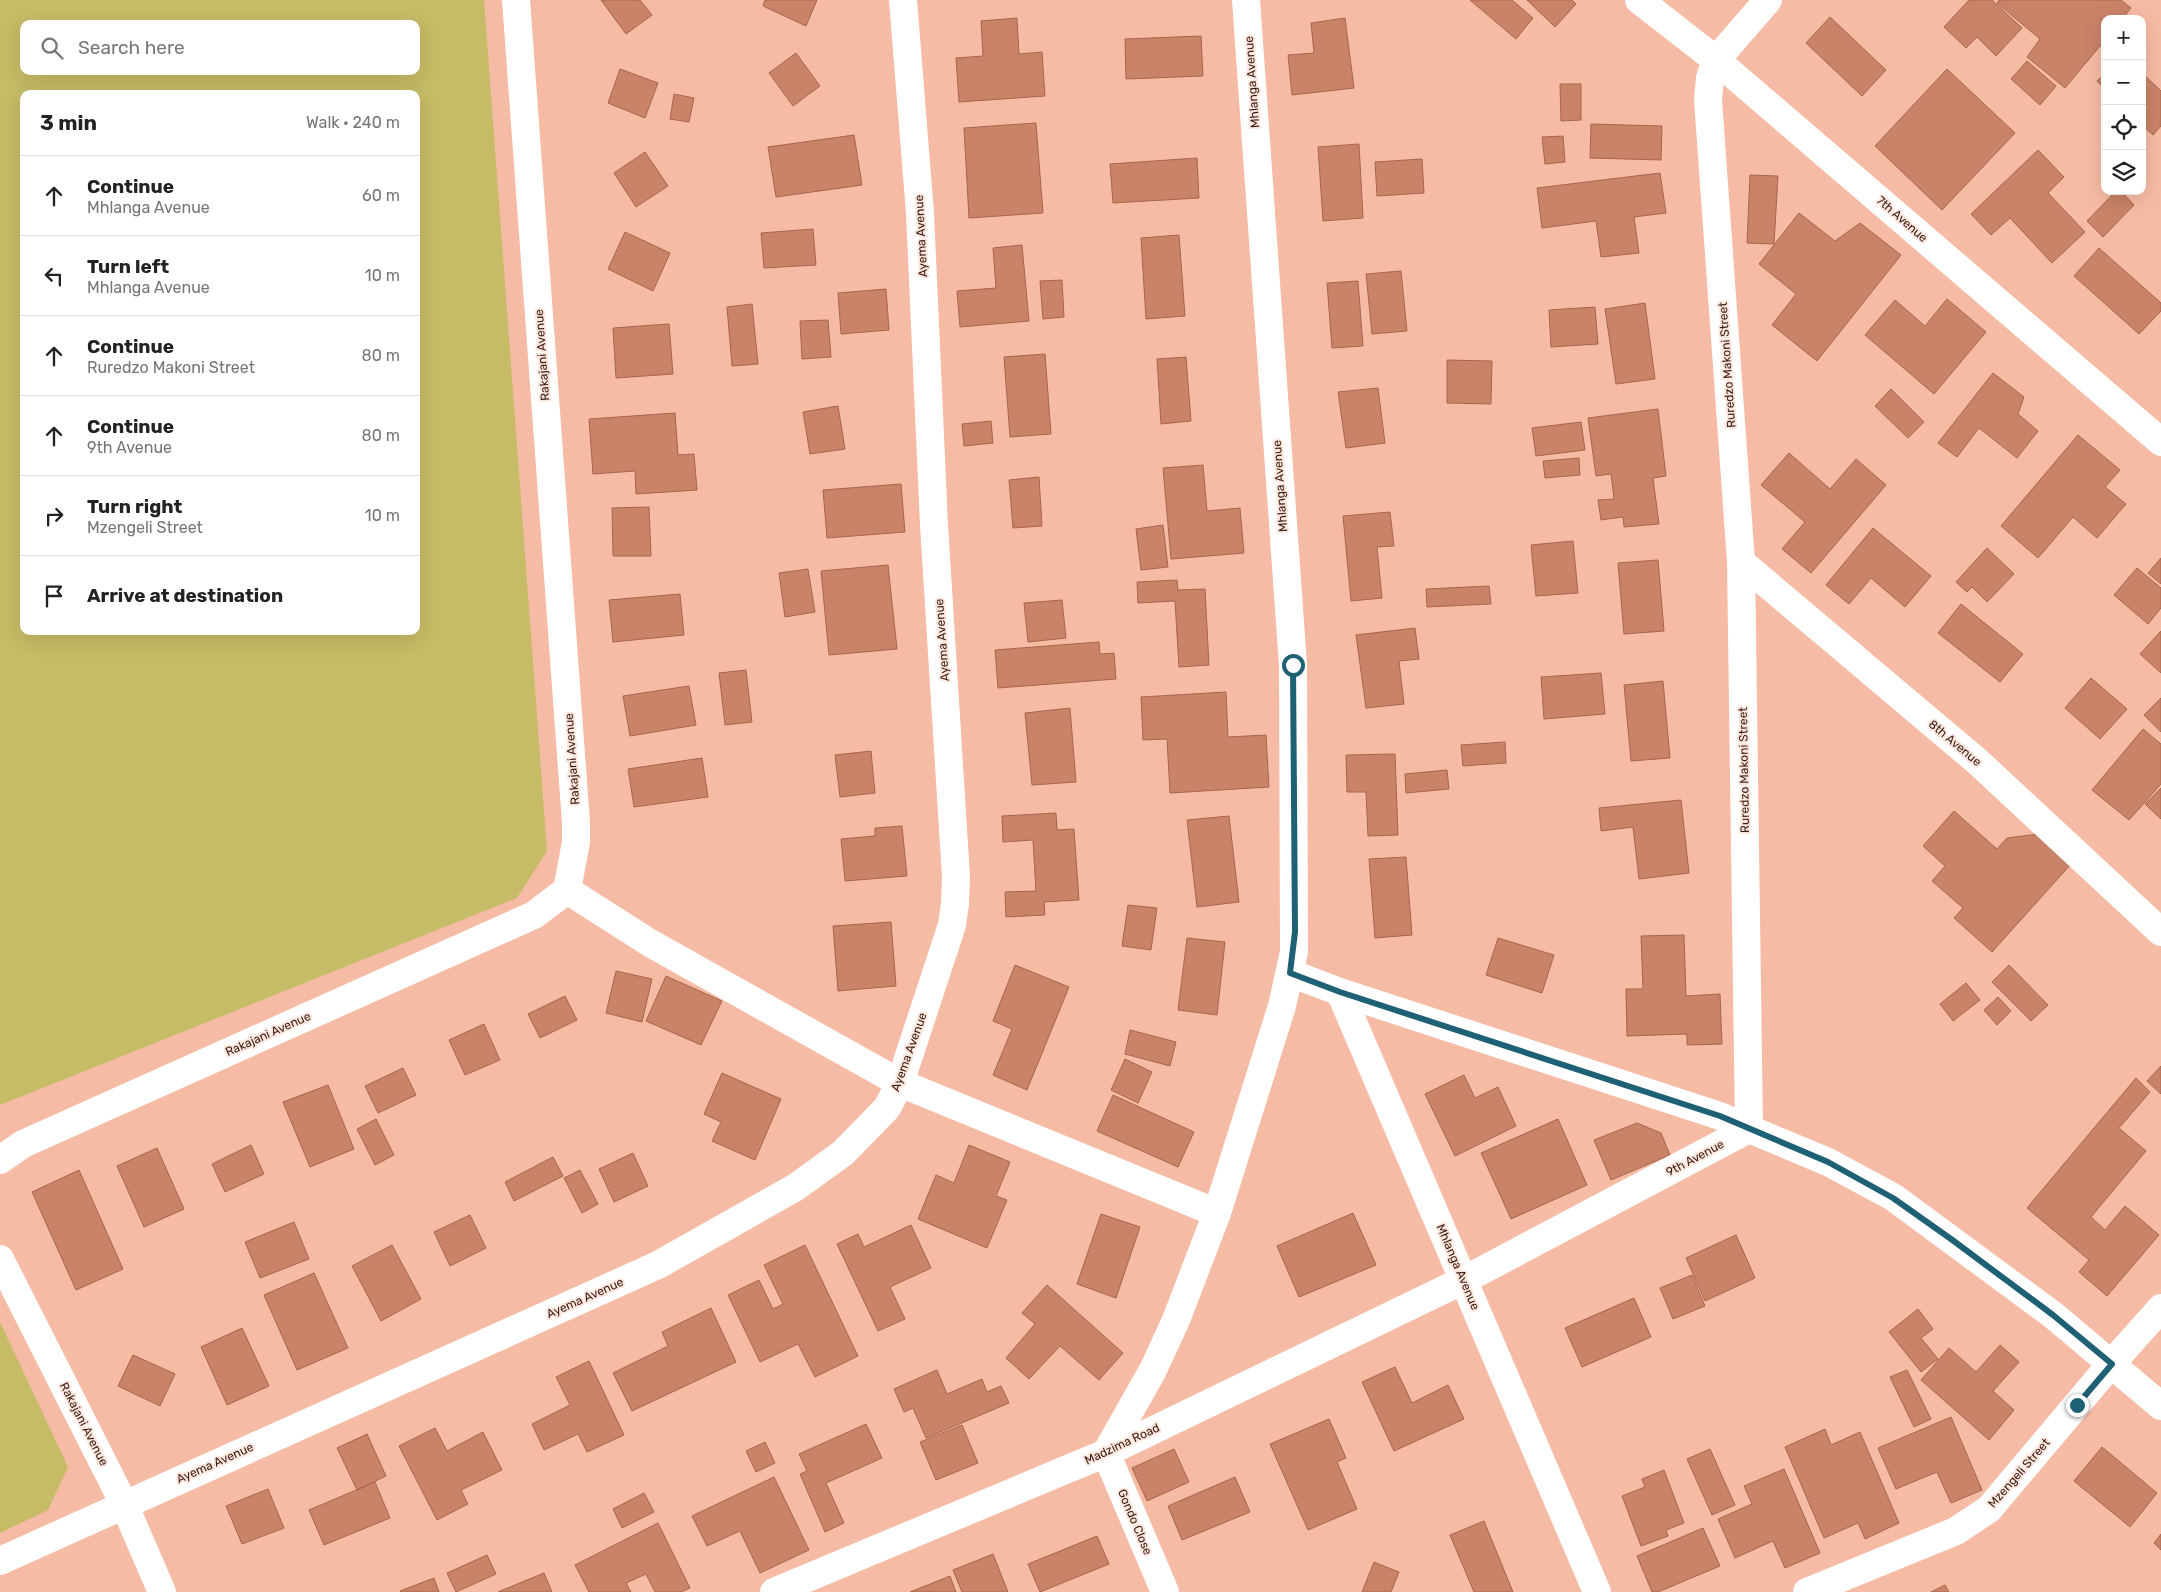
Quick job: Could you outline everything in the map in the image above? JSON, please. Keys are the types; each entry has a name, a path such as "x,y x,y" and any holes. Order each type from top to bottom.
{"street":[{"name":"Rakajani Avenue","path":"0,1160 23,1144 534,915 567,890 576,842 576,824 516,0"},
{"name":"Ayema Avenue","path":"0,1560 658,1265 796,1187 844,1153 887,1108 900,1083 952,925 956,877 934,525 920,214 903,0"},
{"name":"Mhlanga Avenue","path":"1106,1453 1153,1370 1169,1336 1217,1212 1282,1006 1290,973 1295,932 1293,665 1246,0"},
{"name":"7th Avenue","path":"1639,0 1716,60 2161,442"},
{"name":"Ruredzo Makoni Street","path":"1749,1129 1742,562 1708,100 1710,78 1716,60 1768,0"},
{"name":"8th Avenue","path":"1742,562 1978,762 2161,932"},
{"path":"567,890 650,943 900,1083 1217,1212"},
{"path":"1290,973 1340,992 1720,1116 1828,1162 1893,1198 2053,1315 2161,1406"},
{"name":"Mhlanga Avenue","path":"1340,992 1597,1592"},
{"name":"9th Avenue","path":"1464,1280 1749,1129"},
{"name":"Rakajani Avenue","path":"0,1259 124,1504 162,1592"},
{"name":"Madzima Road","path":"774,1592 1106,1453 1464,1280"},
{"name":"Mzengeli Street","path":"1807,1592 1956,1531 1989,1509 2161,1308"},
{"name":"Gondo Close","path":"1106,1453 1165,1592"}],"shaded area":[{"path":"0,0 484,0 547,851 517,898 0,1105"},
{"path":"0,1322 68,1467 48,1510 0,1533"}],"building":[{"path":"601,0 640,0 652,15 626,34"},
{"path":"765,0 817,0 806,26 763,6"},
{"path":"1470,0 1512,0 1533,18 1516,39"},
{"path":"1527,0 1572,0 1576,4 1555,27"},
{"path":"1969,0 1992,0 2022,28 1996,56 1977,37 1966,48 1944,27"},
{"path":"1999,0 2121,0 2131,8 2125,15 2101,15 2101,45 2065,88 2027,57 2040,39 1997,3"},
{"path":"1830,17 1886,70 1862,96 1806,43"},
{"path":"1017,18 1019,54 1042,52 1045,96 959,102 956,58 983,56 981,21"},
{"path":"1345,18 1354,88 1292,95 1288,55 1314,53 1311,23"},
{"path":"1201,36 1203,76 1126,79 1125,39"},
{"path":"796,53 820,86 793,106 769,73"},
{"path":"2027,61 2056,86 2040,105 2011,79"},
{"path":"620,69 658,83 645,118 608,103"},
{"path":"1947,69 2015,133 1942,210 1875,146"},
{"path":"2146,77 2161,91 2161,126 2153,135 2146,129"},
{"path":"1560,84 1581,84 1581,120 1561,121"},
{"path":"674,94 694,98 689,122 670,119"},
{"path":"1036,123 1043,213 969,218 964,128"},
{"path":"1591,124 1662,126 1661,160 1590,158"},
{"path":"854,135 862,185 776,197 768,147"},
{"path":"1563,136 1565,162 1545,164 1542,137"},
{"path":"1359,144 1363,218 1323,221 1318,147"},
{"path":"2038,150 2064,177 2048,193 2085,232 2052,263 2010,218 1991,235 1971,214"},
{"path":"645,152 668,186 636,207 614,173"},
{"path":"1197,158 1199,198 1113,203 1110,164"},
{"path":"1422,159 1424,193 1377,196 1375,162"},
{"path":"1660,173 1666,213 1634,217 1639,253 1601,257 1596,221 1542,228 1537,188"},
{"path":"1750,175 1778,176 1774,244 1747,243"},
{"path":"2112,195 2125,195 2134,205 2103,237 2087,221"},
{"path":"1799,213 1835,241 1860,223 1901,255 1817,361 1772,325 1796,294 1759,264"},
{"path":"813,229 816,265 764,268 761,233"},
{"path":"625,232 670,253 653,291 608,269"},
{"path":"1179,235 1185,316 1146,319 1141,238"},
{"path":"1022,245 1029,321 960,327 957,291 996,288 993,248"},
{"path":"2099,248 2161,303 2161,311 2139,334 2074,276"},
{"path":"1401,271 1407,331 1372,334 1366,274"},
{"path":"1062,280 1064,317 1043,319 1040,281"},
{"path":"1358,281 1363,346 1332,348 1327,283"},
{"path":"886,289 889,330 841,334 838,293"},
{"path":"1947,299 1986,332 1934,394 1865,335 1895,300 1925,326"},
{"path":"1645,303 1655,379 1616,384 1605,309"},
{"path":"752,304 758,364 732,366 727,307"},
{"path":"1595,307 1598,344 1551,347 1549,310"},
{"path":"828,320 831,357 802,359 800,321"},
{"path":"669,324 673,374 616,378 613,328"},
{"path":"1045,354 1051,434 1010,437 1004,357"},
{"path":"1186,357 1191,421 1161,424 1157,359"},
{"path":"1447,360 1492,361 1491,404 1447,403"},
{"path":"1993,373 2024,397 2018,414 2038,431 2017,458 1979,428 1957,457 1938,443"},
{"path":"1378,388 1385,443 1346,448 1338,392"},
{"path":"1891,389 1924,422 1908,438 1875,406"},
{"path":"838,406 845,449 810,454 803,412"},
{"path":"1658,409 1666,476 1653,478 1659,524 1624,527 1623,517 1601,520 1598,500 1614,499 1611,474 1596,476 1588,418"},
{"path":"675,413 678,455 694,454 697,490 636,494 635,471 593,474 589,419"},
{"path":"991,421 993,443 964,446 962,424"},
{"path":"1581,422 1585,450 1536,456 1532,428"},
{"path":"2078,435 2120,470 2105,487 2126,504 2097,538 2073,517 2038,558 2001,526"},
{"path":"1789,453 1830,489 1856,459 1886,485 1811,573 1782,549 1805,522 1761,485"},
{"path":"1579,458 1580,475 1545,478 1543,461"},
{"path":"1203,465 1207,511 1240,508 1244,553 1171,559 1163,468"},
{"path":"1039,477 1042,526 1013,528 1009,480"},
{"path":"901,484 905,532 827,538 823,490"},
{"path":"649,507 651,556 613,556 612,508"},
{"path":"1390,512 1394,546 1377,547 1382,598 1351,601 1343,516"},
{"path":"1163,525 1168,567 1141,570 1136,529"},
{"path":"1873,528 1931,576 1905,607 1871,578 1849,604 1826,585"},
{"path":"1573,541 1578,593 1536,596 1531,545"},
{"path":"1987,548 2014,574 1987,602 1972,587 1967,592 1956,582"},
{"path":"2161,558 2161,584 2148,573"},
{"path":"1658,560 1664,631 1624,634 1618,563"},
{"path":"888,565 897,649 829,655 821,571"},
{"path":"2137,568 2161,588 2161,608 2148,624 2114,595"},
{"path":"808,569 815,612 785,617 779,573"},
{"path":"1177,580 1178,590 1205,589 1209,665 1179,667 1175,601 1138,603 1137,582"},
{"path":"1489,586 1491,604 1427,607 1426,589"},
{"path":"680,594 684,635 613,642 609,600"},
{"path":"1062,600 1066,638 1028,642 1024,603"},
{"path":"1961,604 2023,654 2000,682 1938,633"},
{"path":"1415,628 1419,659 1399,661 1404,704 1366,708 1356,635"},
{"path":"2161,631 2161,673 2140,654"},
{"path":"1099,642 1100,654 1114,653 1116,679 998,688 995,650"},
{"path":"746,670 752,722 725,725 719,673"},
{"path":"1601,673 1605,714 1544,719 1541,677"},
{"path":"2091,678 2127,709 2100,739 2065,708"},
{"path":"1663,681 1670,758 1631,761 1624,685"},
{"path":"689,686 696,725 630,736 623,696"},
{"path":"1226,692 1228,737 1266,735 1269,787 1170,793 1167,739 1143,740 1141,697"},
{"path":"2161,698 2161,732 2144,715"},
{"path":"1070,708 1076,782 1032,785 1025,713"},
{"path":"2143,729 2161,744 2161,784 2129,820 2092,790"},
{"path":"1505,742 1506,763 1463,766 1461,745"},
{"path":"871,751 875,793 840,797 835,755"},
{"path":"1395,754 1398,835 1368,836 1366,792 1347,792 1346,755"},
{"path":"702,758 708,797 634,807 628,769"},
{"path":"1447,770 1449,789 1406,793 1405,774"},
{"path":"2161,788 2161,819 2145,804"},
{"path":"1681,800 1689,873 1639,879 1633,827 1601,831 1599,808"},
{"path":"1954,811 1997,849 2007,838 2039,834 2071,864 1992,952 1954,918 1963,908 1932,881 1945,866 1923,846"},
{"path":"1056,813 1057,830 1074,829 1079,900 1044,902 1045,915 1006,917 1005,892 1036,891 1033,840 1003,842 1002,816"},
{"path":"1229,816 1239,902 1197,907 1187,820"},
{"path":"902,826 907,876 845,881 841,839 875,836 875,828"},
{"path":"1406,857 1412,935 1375,938 1369,859"},
{"path":"1128,905 1157,908 1151,950 1122,946"},
{"path":"891,922 896,986 838,991 833,926"},
{"path":"1684,935 1686,996 1720,994 1722,1044 1687,1045 1687,1034 1627,1036 1626,989 1643,989 1641,936"},
{"path":"1187,938 1225,942 1217,1015 1178,1010"},
{"path":"1498,938 1554,955 1542,993 1486,975"},
{"path":"1015,965 1069,987 1027,1090 993,1075 1012,1029 993,1021"},
{"path":"2009,965 2048,1005 2031,1021 1992,982"},
{"path":"616,971 652,979 642,1022 606,1013"},
{"path":"666,976 722,1001 701,1045 646,1021"},
{"path":"1966,983 1980,1000 1953,1021 1940,1004"},
{"path":"565,996 577,1020 540,1038 528,1014"},
{"path":"1998,997 2011,1011 1997,1025 1984,1010"},
{"path":"484,1024 500,1060 465,1075 449,1040"},
{"path":"1130,1030 1176,1042 1170,1066 1125,1054"},
{"path":"1125,1059 1152,1072 1138,1103 1111,1090"},
{"path":"2161,1066 2161,1094 2147,1081"},
{"path":"403,1068 416,1095 378,1113 365,1086"},
{"path":"722,1073 781,1099 755,1160 712,1141 721,1122 704,1114"},
{"path":"1464,1075 1475,1098 1498,1087 1516,1126 1455,1156 1425,1094"},
{"path":"2136,1078 2150,1092 2119,1128 2146,1151 2091,1217 2105,1230 2125,1206 2159,1235 2107,1296 2079,1272 2089,1260 2027,1208"},
{"path":"328,1085 354,1149 310,1167 283,1102"},
{"path":"1113,1095 1194,1132 1178,1167 1097,1131"},
{"path":"376,1119 394,1155 375,1165 357,1129"},
{"path":"1558,1119 1587,1185 1511,1219 1481,1153"},
{"path":"1637,1123 1661,1133 1670,1155 1611,1180 1594,1140"},
{"path":"251,1145 264,1174 225,1192 212,1164"},
{"path":"969,1145 1010,1162 996,1196 1007,1200 987,1248 918,1219 936,1175 954,1183"},
{"path":"157,1148 184,1209 144,1227 117,1166"},
{"path":"633,1153 648,1186 614,1202 599,1169"},
{"path":"553,1157 563,1176 514,1201 505,1182"},
{"path":"79,1170 123,1269 76,1290 32,1192"},
{"path":"580,1170 598,1204 582,1213 564,1178"},
{"path":"1353,1213 1376,1265 1299,1297 1277,1246"},
{"path":"1101,1214 1140,1227 1116,1298 1077,1284"},
{"path":"470,1215 486,1248 450,1266 434,1232"},
{"path":"294,1222 309,1259 260,1278 245,1242"},
{"path":"911,1225 931,1268 890,1287 905,1319 878,1331 837,1244 858,1234 864,1247"},
{"path":"1736,1235 1755,1278 1705,1301 1686,1258"},
{"path":"392,1245 421,1299 381,1321 352,1266"},
{"path":"805,1245 858,1356 815,1377 798,1344 760,1362 728,1295 759,1280 773,1309 783,1304 764,1265"},
{"path":"314,1273 348,1348 297,1370 264,1295"},
{"path":"1692,1275 1705,1306 1673,1319 1660,1288"},
{"path":"1047,1285 1123,1353 1099,1380 1060,1346 1029,1379 1006,1358 1035,1324 1022,1313"},
{"path":"1634,1298 1651,1337 1582,1367 1565,1328"},
{"path":"711,1308 736,1362 632,1411 613,1373 668,1346 662,1332"},
{"path":"1918,1309 1933,1329 1921,1338 1938,1359 1921,1372 1889,1332"},
{"path":"242,1328 269,1386 227,1405 201,1347"},
{"path":"2000,1345 2019,1362 1993,1391 2014,1410 1989,1440 1921,1380 1949,1348 1976,1372"},
{"path":"133,1355 175,1374 160,1406 118,1386"},
{"path":"589,1361 624,1435 587,1452 578,1434 544,1450 532,1424 570,1405 556,1377"},
{"path":"1395,1367 1412,1403 1448,1385 1464,1419 1394,1451 1362,1382"},
{"path":"937,1370 947,1394 982,1379 987,1392 1001,1386 1009,1403 926,1438 913,1408 904,1412 894,1389"},
{"path":"1907,1370 1931,1419 1914,1427 1890,1377"},
{"path":"1951,1417 1982,1490 1951,1503 1937,1472 1896,1489 1878,1448"},
{"path":"1329,1419 1346,1458 1337,1462 1357,1509 1308,1530 1270,1444"},
{"path":"866,1424 882,1458 826,1483 844,1523 825,1532 800,1474 807,1471 799,1454"},
{"path":"962,1425 978,1463 936,1480 920,1442"},
{"path":"435,1428 447,1451 483,1432 502,1470 461,1490 468,1504 437,1520 399,1446"},
{"path":"1825,1429 1831,1445 1860,1432 1899,1523 1865,1539 1858,1523 1824,1538 1785,1447"},
{"path":"367,1434 386,1476 357,1490 337,1448"},
{"path":"765,1442 775,1463 756,1472 746,1451"},
{"path":"2102,1447 2157,1493 2130,1527 2074,1481"},
{"path":"1174,1449 1189,1482 1147,1501 1132,1468"},
{"path":"1710,1449 1735,1505 1712,1515 1687,1459"},
{"path":"1784,1469 1820,1553 1785,1568 1773,1541 1735,1558 1718,1519 1752,1504 1744,1486"},
{"path":"1664,1470 1684,1523 1666,1530 1668,1536 1641,1546 1622,1496 1645,1487 1642,1479"},
{"path":"774,1477 809,1550 760,1573 740,1531 707,1546 692,1516"},
{"path":"1235,1477 1250,1512 1182,1540 1168,1506"},
{"path":"375,1482 390,1518 324,1545 309,1510"},
{"path":"268,1489 284,1528 242,1544 226,1506"},
{"path":"644,1493 654,1512 622,1528 613,1509"},
{"path":"1484,1521 1513,1592 1474,1592 1450,1535"},
{"path":"658,1523 690,1588 681,1592 655,1592 646,1574 626,1583 631,1592 589,1592 575,1565"},
{"path":"1703,1528 1720,1566 1658,1592 1652,1592 1637,1556"},
{"path":"2161,1534 2161,1550 2154,1543"},
{"path":"1097,1536 1109,1564 1040,1592 1028,1564"},
{"path":"993,1554 1008,1592 962,1592 953,1570"},
{"path":"487,1555 496,1574 456,1592 447,1573"},
{"path":"1374,1562 1399,1572 1391,1592 1362,1592"},
{"path":"544,1573 552,1592 498,1592"},
{"path":"950,1576 956,1592 910,1592"},
{"path":"434,1578 439,1592 400,1591"},
{"path":"1945,1585 1949,1592 1931,1592"}],"route":[{"path":"1293,665 1295,932 1290,973 1340,992 1720,1116 1828,1162 1893,1198 1951,1239 2053,1315 2112,1364 2077,1405"}]}
